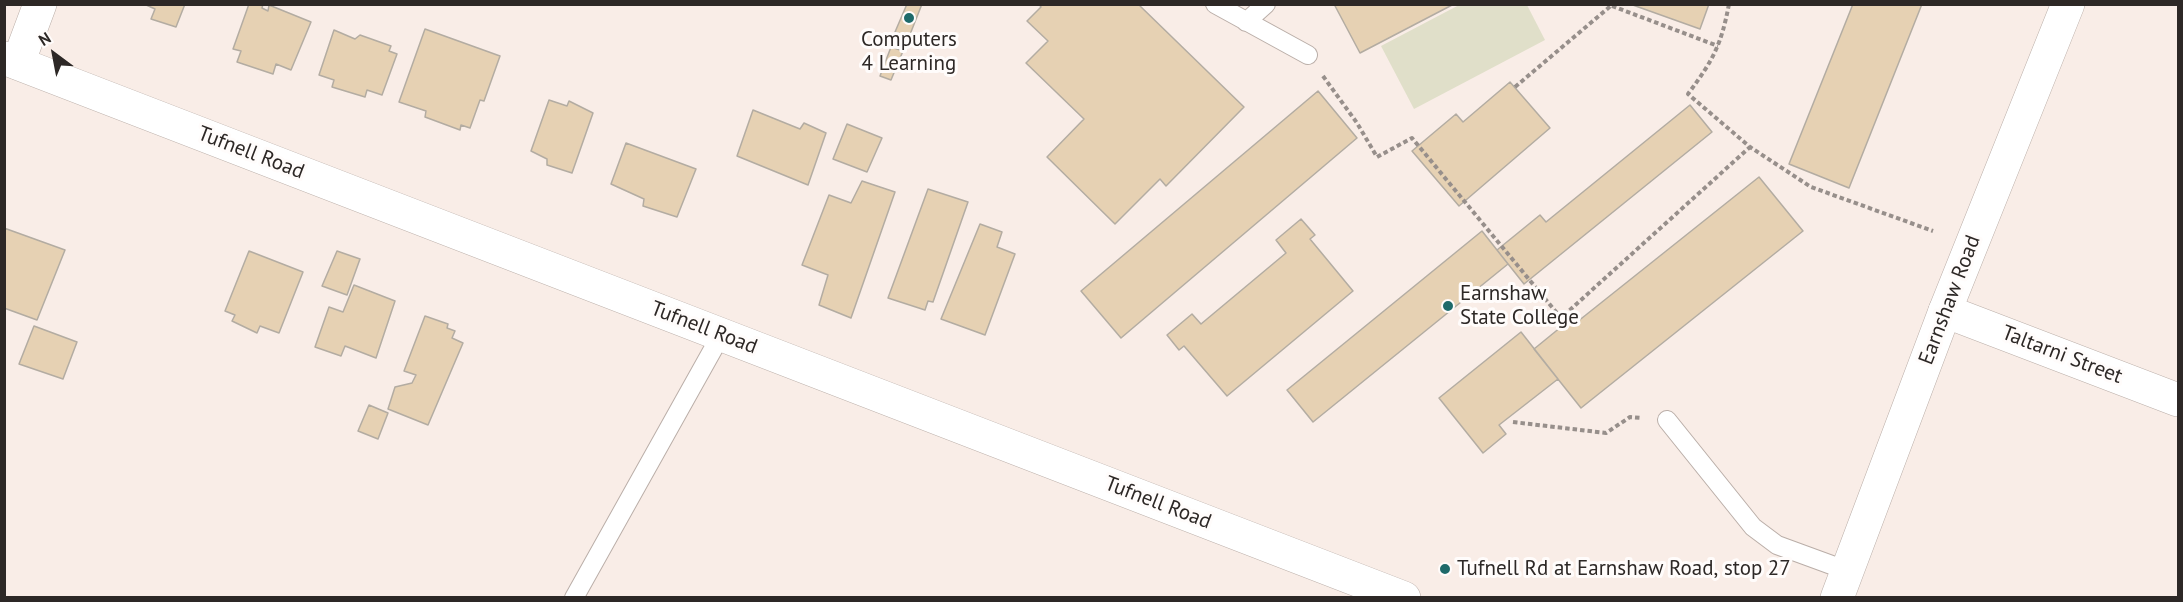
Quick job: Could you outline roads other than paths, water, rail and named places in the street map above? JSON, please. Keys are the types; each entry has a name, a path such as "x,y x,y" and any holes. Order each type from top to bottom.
{"street":[{"path":"11,61 40,4"},
{"name":"Earnshaw Road","path":"1843,584 1945,311 2068,4"},
{"name":"Tufnell Road","path":"11,61 1404,597"},
{"name":"Taltarni Street","path":"1945,311 2178,400"}],"lane":[{"path":"1215,4 1308,55"},
{"path":"1246,22 1266,4"},
{"path":"574,597 721,335"},
{"path":"1667,420 1753,527 1777,545 1843,584"}],"place":[{"name":"Computers 4 Learning","path":"909,18"},
{"name":"Earnshaw State College","path":"1448,306"},
{"name":"Tufnell Rd at Earnshaw Road, stop 27","path":"1445,569"}]}
